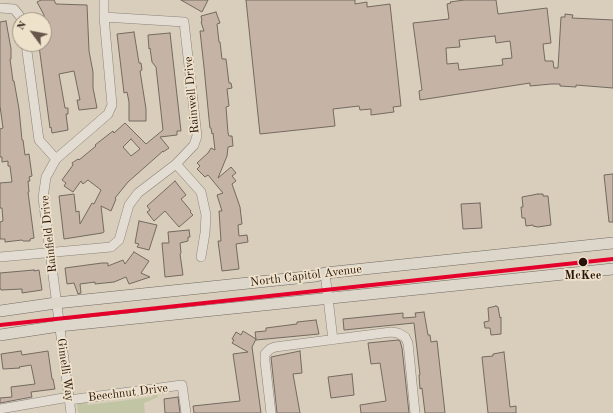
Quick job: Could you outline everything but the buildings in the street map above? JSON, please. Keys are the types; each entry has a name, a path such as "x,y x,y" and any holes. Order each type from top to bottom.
{"main road":[{"name":"North Capitol Avenue","path":"0,311 56,303 316,276 325,273 613,243"},
{"name":"North Capitol Avenue","path":"0,334 59,326 613,269"}],"street":[{"name":"Rainfield Drive","path":"56,303 43,198 46,177 56,159 108,114 112,105 104,17 104,0"},
{"path":"0,8 14,9 16,12"},
{"name":"Rainwell Drive","path":"0,257 111,247 119,240 129,205 138,194 176,164 194,145 197,136 184,22 104,17"},
{"path":"27,52 38,140 56,159"},
{"path":"176,164 201,192 206,215 201,257"},
{"path":"325,273 333,340"},
{"name":"Gimelli Way","path":"56,303 71,413"},
{"path":"271,413 265,361 265,354 270,349 275,346 392,332 398,333 405,337 408,343 415,413"},
{"name":"Beechnut Drive","path":"69,398 182,386 186,413"},
{"path":"0,410 69,398"}],"green space":[{"path":"154,393 157,393 158,397 144,403 145,413 78,413 77,402 84,401 88,405 152,397"}],"transit line":[{"path":"0,325 613,259"}],"place":[{"name":"McKee","path":"583,262"}]}
